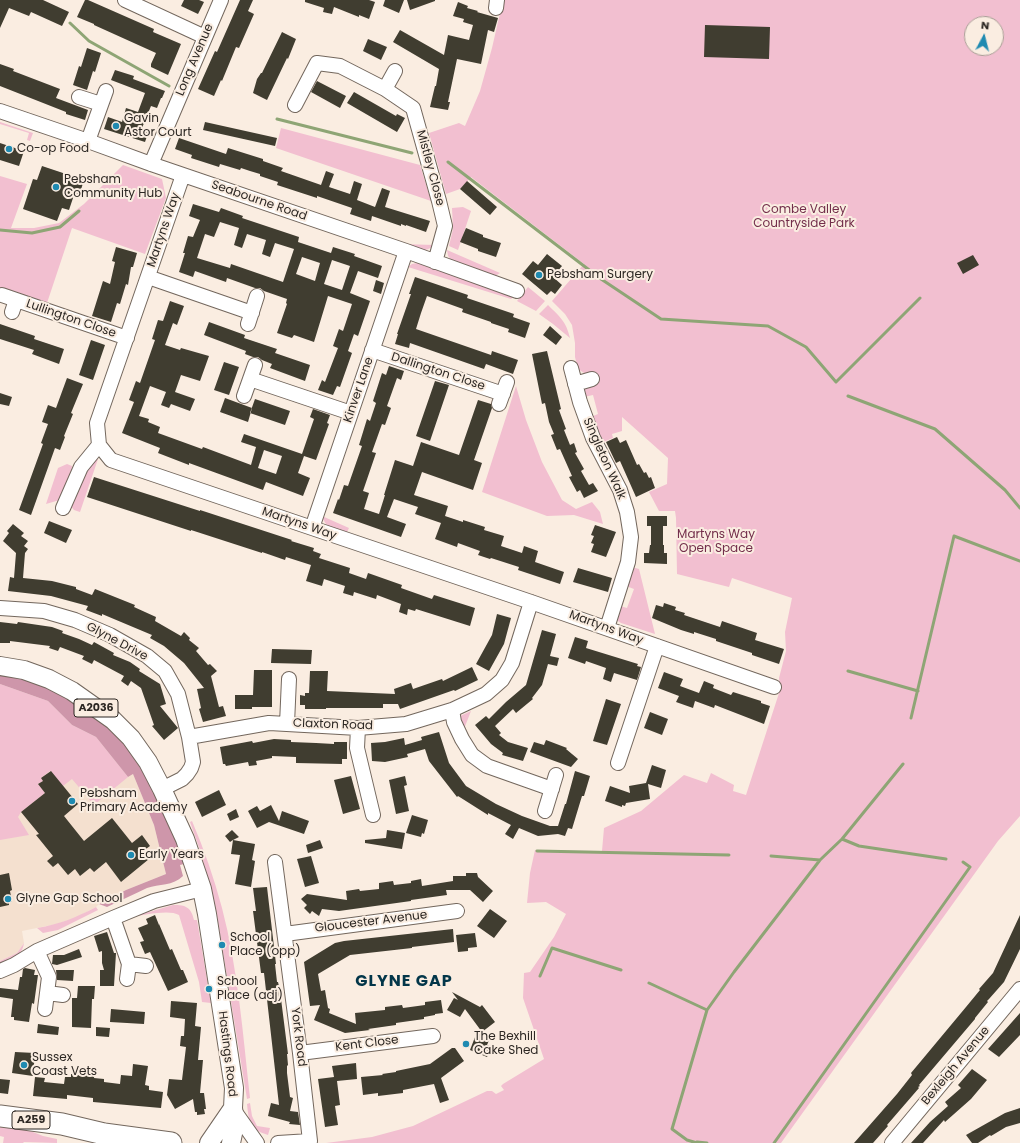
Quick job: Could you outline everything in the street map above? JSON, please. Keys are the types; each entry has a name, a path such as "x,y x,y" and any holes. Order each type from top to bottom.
{"highway":[{"name":"A259","path":"0,1116 62,1124 112,1138 170,1143"}],"main road":[{"name":"Hastings Road","path":"0,666 24,670 49,679 72,691 113,720 131,738 148,762 162,790 184,839 202,889 234,1088 233,1108 235,1124 231,1143"},
{"name":"Hastings Road","path":"209,1143 233,1108"}],"street":[{"path":"125,0 205,37"},
{"name":"Long Avenue","path":"151,164 220,0"},
{"name":"Mistley Close","path":"295,105 317,63 340,66 385,89 413,108 445,226 435,262"},
{"path":"385,89 395,70"},
{"path":"88,141 106,91"},
{"path":"79,96 101,104"},
{"name":"Seabourne Road","path":"0,111 518,291"},
{"name":"Martyns Way","path":"183,175 97,423 98,445 111,460 607,628 774,687"},
{"name":"Kinver Lane","path":"312,528 406,251"},
{"path":"148,277 250,318 257,296"},
{"name":"Lullington Close","path":"2,295 14,306 127,338"},
{"name":"Dallington Close","path":"372,350 503,393"},
{"path":"244,396 255,365"},
{"name":"Singleton Walk","path":"571,368 580,402 593,438 620,490 627,512 631,538 628,562 607,628"},
{"path":"250,379 351,413"},
{"path":"575,384 592,379"},
{"path":"63,508 81,466 98,445"},
{"name":"Claxton Road","path":"190,737 269,723 358,728 406,724 452,710 486,694 502,680 512,663 531,602"},
{"name":"Glyne Drive","path":"0,608 44,611 75,620 110,635 147,656 165,671 178,694 190,737 193,762 191,768 182,779 162,790"},
{"path":"618,763 630,746 657,646"},
{"path":"287,724 289,680"},
{"path":"452,710 454,722 472,755 487,766 552,789"},
{"path":"358,728 357,748 374,819"},
{"path":"545,811 556,775"},
{"name":"York Road","path":"275,862 310,1141 278,1143"},
{"path":"0,971 14,965 37,951 154,901 202,889"},
{"name":"Gloucester Avenue","path":"285,934 457,911"},
{"path":"113,918 129,964 127,979"},
{"path":"37,951 49,977 45,1009"},
{"path":"129,964 146,966"},
{"name":"Bexleigh Avenue","path":"892,1143 1020,989"},
{"path":"47,993 63,995"},
{"name":"Kent Close","path":"300,1053 433,1036"},
{"path":"233,1108 257,1143"}],"shaded area":[{"path":"0,673 25,678 69,697 109,725 142,765 188,863 180,865 183,876 175,882 147,888 107,907 99,904 126,890 166,874 154,825 133,774 128,777 96,737 72,725 48,701 0,684"},
{"name":"Pebsham Primary Academy","path":"0,684 128,777 133,774 154,825 166,874 126,890 75,918 57,924 22,931 24,943 17,953 0,961"}],"green space":[{"name":"Combe Valley Countryside Park","path":"503,0 1020,0 1020,816 998,841 781,1143 326,1143 372,1137 413,1126 487,1091 492,1091 496,1094 504,1090 501,1086 503,1084 544,1059 523,998 524,973 530,972 554,937 566,914 546,902 527,903 530,873 535,850 602,851 604,828 641,811 684,775 707,783 711,773 734,785 733,791 746,795 780,690 779,678 786,651 785,632 792,598 732,578 729,587 677,574 675,511 659,511 649,492 667,484 668,458 622,417 622,431 612,434 613,438 601,443 591,417 598,414 593,395 584,397 582,390 587,385 592,373 584,373 578,369 575,357 575,343 572,325 565,314 552,301 584,264 471,177 460,189 446,194 429,133 459,123 465,126 480,91"},
{"path":"0,122 33,133 30,141 27,140 29,133 0,124"},
{"path":"281,128 420,165 431,201 276,148"},
{"path":"123,165 162,179 166,198 145,254 72,228 47,303 0,290 0,176 27,184 11,228 34,228 59,223 84,204"},
{"path":"463,207 471,211 458,250 449,246 453,229 452,208"},
{"path":"400,244 435,245 426,250 418,250"},
{"path":"447,250 500,273 495,276 453,262 448,256"},
{"path":"417,263 513,297 511,299 408,267"},
{"path":"528,287 545,301 536,311 517,301"},
{"path":"548,305 564,323 570,338 539,314"},
{"path":"516,386 526,420 542,462 562,500 576,509 592,502 600,512 603,524 574,515 547,516 482,492"},
{"path":"95,457 98,459 80,512 74,510 68,503"},
{"path":"67,464 72,466 71,479 63,499 46,504 58,468"},
{"path":"322,516 349,528 346,534 329,527"},
{"path":"632,567 639,569 655,634 621,623 616,617 620,606 627,608 634,589 626,586"},
{"path":"0,684 48,701 72,725 96,737 128,777 94,805 72,779 63,786 50,771 41,778 43,781 38,784 45,793 21,812 18,817 29,835 0,840"},
{"path":"471,711 464,729 460,716"},
{"path":"192,821 205,853 228,931 242,1026 250,1098 247,1099 216,910 201,853 190,822"},
{"path":"173,905 185,906 191,912 194,920 197,920 211,1003 202,1002 199,982 179,915 175,913 163,912 132,917"},
{"path":"96,907 98,910 58,930 43,933 37,928 53,925"},
{"path":"24,943 21,952 18,955 0,965 0,961 17,953"},
{"path":"250,1103 252,1116 257,1126 270,1128 268,1135 257,1130 251,1124 248,1116 247,1104"},
{"path":"0,1126 28,1130 43,1136 57,1139 57,1143 3,1143 4,1137 0,1136"}],"building":[{"path":"0,0 43,0 69,12 62,26 31,12 29,16 9,8 0,28"},
{"path":"85,0 154,29 153,32 181,44 168,75 151,67 156,53 77,17"},
{"path":"184,0 199,0 204,2 198,14 181,6"},
{"path":"240,0 253,0 248,11 254,14 239,48 236,47 214,96 198,89 215,51 217,52"},
{"path":"305,0 369,0 375,2 369,19 359,15 359,17 334,7 332,14 323,12 324,8 305,2"},
{"path":"385,0 404,0 399,13 383,6"},
{"path":"407,0 435,0 435,1 410,10"},
{"path":"458,2 468,6 467,8 478,11 477,12 498,18 494,32 488,30 481,64 457,59 448,102 450,102 448,110 430,107 439,69 393,42 400,30 444,55 448,35 469,40 473,25 463,22 464,19 453,16"},
{"path":"705,25 770,27 769,59 704,57"},
{"path":"282,32 296,39 288,59 287,58 267,100 253,93 257,79 262,73"},
{"path":"368,39 387,47 381,60 363,51"},
{"path":"87,48 101,53 87,90 73,85"},
{"path":"0,64 14,69 13,71 60,89 56,98 88,110 85,120 66,114 66,112 0,86"},
{"path":"115,70 134,76 133,79 165,91 157,108 151,106 142,128 149,130 145,142 104,129 108,117 122,122 126,108 138,112 145,93 111,80"},
{"path":"317,81 346,96 340,108 311,92"},
{"path":"354,92 396,116 397,114 405,118 397,132 347,103"},
{"path":"205,122 277,138 275,146 203,130"},
{"path":"179,138 226,154 228,148 263,159 263,161 283,168 281,171 321,185 326,171 334,174 329,187 350,194 354,181 362,184 357,200 375,207 382,188 390,191 385,207 430,221 426,232 406,225 401,224 401,226 372,216 371,221 350,214 352,208 317,196 317,198 277,185 278,182 260,176 260,174 241,168 240,170 220,164 219,167 191,158 192,155 175,149"},
{"path":"0,143 24,151 19,166 0,160"},
{"name":"Pebsham Community Hub","path":"42,166 84,180 79,196 74,195 69,210 62,208 57,221 23,209 33,179 37,180"},
{"path":"467,181 497,207 490,215 460,189"},
{"path":"193,204 219,212 221,208 243,216 242,218 299,237 298,242 331,253 333,247 355,254 354,256 382,266 378,278 358,271 350,293 370,301 358,336 354,334 348,351 352,353 340,387 337,386 333,395 318,390 322,380 325,382 338,348 333,346 339,329 343,331 352,304 328,296 314,342 294,335 292,338 277,333 287,304 287,299 264,291 260,288 255,288 227,278 226,282 195,271 193,277 179,272 185,253 183,253 188,236 193,237 200,220 189,216","holes":["220,222 239,228 234,245 242,248 247,234 266,240 262,254 270,257 275,243 294,249 283,282 231,264 230,268 197,258 205,234 214,237","302,257 320,263 315,281 296,274","332,260 350,266 342,290 324,284"]},
{"path":"466,228 483,235 483,237 501,243 496,257 478,251 478,249 460,242"},
{"path":"116,247 137,253 133,267 131,267 128,285 126,284 120,304 117,303 111,322 92,316 103,281 110,284 115,262 112,261"},
{"name":"Pebsham Surgery","path":"547,254 562,266 553,277 562,285 555,294 551,291 547,295 522,274 533,261 538,265"},
{"path":"973,255 979,265 963,274 957,263"},
{"path":"415,277 468,295 467,298 514,314 513,317 530,323 525,338 508,332 509,329 462,312 463,309 427,296 421,313 416,329 491,355 492,351 518,360 513,374 486,364 484,369 410,343 409,348 395,344"},
{"path":"376,280 384,283 381,294 373,291"},
{"path":"170,301 184,306 177,325 173,323 165,345 180,350 181,348 209,356 200,381 181,375 175,392 195,399 190,411 171,404 169,408 161,405 166,392 150,386 139,416 149,419 148,422 160,427 158,433 202,449 203,447 251,465 256,447 241,442 244,434 302,454 314,419 310,417 313,409 330,415 327,423 329,424 316,460 304,456 298,473 310,478 303,496 266,482 263,490 189,463 189,465 158,453 160,448 122,433 134,402 129,400 136,381 140,383 155,340 152,339 158,320 163,321","holes":["264,450 282,456 276,474 258,468"]},
{"path":"209,322 245,335 244,338 277,349 275,353 310,365 305,381 270,368 272,364 258,357 245,354 246,351 204,335"},
{"path":"0,324 35,336 34,339 64,349 59,364 32,354 34,350 0,339"},
{"path":"550,326 562,337 556,345 543,335"},
{"path":"91,340 105,345 93,380 79,375"},
{"path":"547,351 561,409 559,410 566,429 564,430 570,445 574,443 577,452 575,453 584,469 581,471 589,485 593,483 598,491 584,498 580,490 577,492 569,477 572,476 560,449 557,450 551,435 554,434 549,422 545,403 542,404 532,354"},
{"path":"224,362 239,367 229,395 214,390"},
{"path":"389,366 404,371 401,380 397,378 387,406 391,408 385,425 382,424 372,452 376,453 363,491 369,493 364,509 379,514 395,460 413,466 421,442 459,455 478,400 491,404 492,408 474,460 482,463 473,490 422,472 414,495 448,506 445,516 485,527 484,530 504,536 501,546 522,553 524,546 538,551 535,562 564,572 560,584 518,570 519,567 478,555 480,551 458,543 457,547 435,539 441,523 415,514 418,507 394,499 387,517 406,524 401,537 333,513 344,485 348,486 362,446 359,445 367,419 370,421 376,403 373,401 382,373 386,375"},
{"path":"67,378 83,384 71,413 73,414 60,450 55,448 31,515 19,510 43,444 41,443 48,424 42,422 48,405 56,408"},
{"path":"435,381 449,385 430,441 416,436"},
{"path":"0,393 12,397 9,406 0,404"},
{"path":"225,398 252,408 248,422 220,412"},
{"path":"255,399 290,411 285,425 250,413"},
{"path":"617,437 620,443 626,440 637,465 639,464 649,478 651,477 655,488 636,497 620,461 616,463 606,442"},
{"path":"94,477 314,548 313,551 321,554 319,558 350,568 349,573 366,579 368,573 402,585 401,588 432,599 434,595 475,608 470,626 416,609 415,611 408,609 407,615 399,612 401,604 377,595 376,599 354,592 353,596 343,593 345,586 324,579 322,586 306,581 311,565 286,557 285,560 87,497"},
{"path":"647,516 667,516 667,526 663,526 663,545 664,553 667,553 667,564 644,563 644,553 649,553 651,545 651,526 647,526"},
{"path":"49,521 72,530 66,543 44,533"},
{"path":"13,524 24,533 21,536 28,541 24,546 28,549 25,553 23,578 52,581 76,587 76,589 92,595 95,589 135,605 134,607 156,617 155,621 181,636 184,632 190,638 189,640 199,648 196,651 208,665 210,664 217,671 211,676 219,707 223,706 226,716 203,722 199,709 201,708 197,689 204,688 184,663 164,646 150,638 152,635 102,614 102,616 86,610 88,606 51,596 8,591 10,577 14,578 16,553 3,541 9,533 7,531"},
{"path":"595,525 616,532 606,557 591,552 594,544 591,543 594,536 591,535"},
{"path":"578,568 612,578 608,592 573,582"},
{"path":"664,603 676,607 675,610 685,613 684,615 720,627 722,621 757,633 755,640 784,649 779,664 716,641 716,639 694,632 694,634 681,630 652,618 656,605 663,607"},
{"path":"497,614 511,618 504,644 489,671 476,664 492,635"},
{"path":"0,622 17,624 18,622 52,627 63,631 62,633 92,645 94,642 114,653 113,655 130,662 140,669 139,671 160,684 166,704 160,706 178,728 164,740 152,726 154,725 141,688 131,681 128,686 121,681 124,676 94,660 92,664 82,659 84,656 60,647 58,651 49,648 50,646 10,641 10,643 0,643"},
{"path":"542,630 556,634 550,656 559,658 557,666 548,664 542,685 532,698 533,699 516,713 513,709 495,726 501,733 499,735 508,742 528,748 523,761 502,755 503,753 491,744 475,725 486,716 489,719 526,685"},
{"path":"575,637 588,641 586,648 638,664 637,666 641,667 637,680 614,673 611,682 603,679 606,668 586,661 585,664 568,658"},
{"path":"272,649 312,650 311,664 271,663"},
{"path":"472,667 478,680 455,691 454,690 400,709 398,704 383,704 383,708 326,709 305,709 305,705 300,705 300,695 305,696 305,693 309,693 310,671 328,671 327,691 395,694 394,689 411,683 413,689 442,679 443,681"},
{"path":"254,670 272,670 272,707 235,709 235,695 253,695"},
{"path":"664,672 683,679 680,686 699,693 704,681 714,685 713,688 731,695 733,692 761,701 761,703 770,706 764,724 715,705 714,708 695,701 693,708 676,702 679,696 658,688"},
{"path":"606,699 621,704 607,745 593,741"},
{"path":"650,712 668,719 662,735 644,728"},
{"path":"439,732 449,763 466,786 496,804 522,816 550,826 558,826 575,771 590,776 572,829 568,828 565,836 558,834 538,836 519,828 513,839 505,834 511,825 488,813 488,815 458,796 457,797 429,761 425,749 407,754 408,757 385,762 372,761 371,743 404,738 405,745 422,740 421,737"},
{"path":"274,739 291,740 291,742 334,744 334,742 347,742 347,759 342,759 342,764 296,763 296,757 272,756 272,758 256,761 257,765 249,766 248,762 226,766 223,764 220,747 252,741 253,743"},
{"path":"546,740 567,748 566,749 578,759 571,767 530,752 534,742 544,745"},
{"path":"652,765 666,770 661,788 648,784 650,799 626,803 625,806 622,805 622,807 605,801 610,786 630,793 629,786 646,783"},
{"path":"51,771 78,804 64,816 84,841 112,818 132,843 142,835 150,846 143,851 149,859 121,882 106,862 94,872 90,868 80,876 75,869 68,875 58,863 53,867 47,861 53,856 36,835 39,834 21,812 45,793 38,784 43,781 41,778"},
{"path":"351,776 360,809 343,814 334,780"},
{"path":"405,776 407,785 404,786 409,811 396,814 389,780"},
{"path":"219,790 226,805 202,817 195,802"},
{"path":"271,805 279,821 282,811 309,821 304,834 269,822 257,828 248,811 257,806 260,811"},
{"path":"236,809 239,817 230,821 227,814"},
{"path":"412,815 428,820 424,834 422,833 421,837 406,833"},
{"path":"232,830 239,837 230,842 225,836"},
{"path":"387,830 405,833 402,849 365,843 365,840 386,838"},
{"path":"233,840 255,844 252,860 255,861 251,887 235,884 240,855 231,854"},
{"path":"320,840 323,848 308,853 306,845"},
{"path":"311,856 319,883 305,887 297,859"},
{"path":"9,873 12,890 10,891 12,902 9,902 9,905 0,907 0,875"},
{"path":"466,873 477,873 478,877 493,891 483,902 470,890 446,890 447,895 411,901 339,911 322,909 319,916 312,911 310,914 304,908 307,905 301,899 307,894 347,900 346,891 359,889 360,891 379,889 379,883 393,881 394,885 411,883 411,881 421,879 422,886 453,881 453,876 466,876"},
{"path":"267,887 277,982 280,991 288,1054 287,1073 290,1097 293,1098 290,1111 298,1112 300,1125 289,1124 290,1122 268,1116 271,1103 279,1105 264,973 261,973 253,911 256,911 253,888"},
{"path":"490,909 507,921 494,938 477,926"},
{"path":"155,915 170,950 172,949 188,982 168,991 150,952 145,954 140,942 144,941 138,928 148,924 146,919"},
{"path":"1020,915 1020,949 1004,982 873,1143 854,1143 897,1094 912,1075 911,1073 993,973"},
{"path":"453,929 454,942 350,955 318,974 321,991 325,990 328,1008 330,1009 329,1013 356,1024 355,1013 385,1010 385,1007 402,1005 403,1008 425,1005 425,1002 441,1000 443,1013 424,1017 424,1019 396,1023 396,1025 345,1033 314,1020 320,1005 310,1006 304,962 335,943 344,941"},
{"path":"107,932 114,953 116,953 114,986 100,986 100,970 104,970 102,963 102,951 99,952 94,936"},
{"path":"475,933 477,947 468,948 468,951 458,952 456,935"},
{"path":"79,949 82,957 57,965 52,964 53,955 64,955"},
{"path":"23,969 35,970 34,975 38,975 34,1004 32,1003 29,1022 14,1020 14,1017 11,1017 13,999 0,997 0,988 18,990 20,977 22,977"},
{"path":"56,970 74,970 73,981 57,980"},
{"path":"78,986 95,986 94,999 92,999 91,1028 72,1027 72,998 77,998"},
{"path":"452,992 480,1007 482,1005 495,1022 482,1032 465,1009 460,1017 447,1010 454,998 458,1000"},
{"path":"171,1001 197,1003 195,1026 201,1027 198,1060 203,1060 200,1093 204,1093 206,1109 204,1109 205,1114 197,1115 197,1112 195,1112 193,1099 175,1109 167,1095 169,1079 182,1080 186,1047 180,1046 181,1036 184,1036 185,1019 170,1017"},
{"path":"111,1009 145,1012 144,1024 110,1022"},
{"path":"1020,1013 1020,1035 999,1057 988,1049"},
{"path":"38,1024 59,1027 58,1035 37,1033"},
{"path":"96,1027 110,1028 109,1037 96,1036"},
{"path":"477,1032 490,1038 487,1045 492,1046 487,1057 470,1050"},
{"path":"452,1048 455,1048 464,1061 441,1078 449,1100 440,1103 434,1084 403,1090 403,1093 378,1096 378,1093 363,1095 361,1077 383,1075 382,1074 430,1064"},
{"name":"Sussex Coast Vets","path":"15,1052 35,1053 33,1076 12,1073"},
{"path":"356,1063 357,1079 337,1081 340,1105 335,1106 338,1125 325,1127 318,1079 334,1077 332,1066"},
{"path":"133,1064 148,1066 145,1085 149,1086 149,1090 163,1092 161,1108 93,1102 93,1098 67,1095 67,1099 33,1096 35,1077 45,1078 44,1082 64,1084 65,1077 71,1077 71,1074 84,1076 85,1070 95,1071 94,1078 104,1079 104,1082 120,1084 121,1075 132,1076"},
{"path":"972,1069 987,1080 971,1099 945,1122 944,1120 923,1143 911,1143 930,1122 948,1106 945,1102 961,1088 958,1085"},
{"path":"0,1079 10,1080 8,1094 0,1093"},
{"path":"1020,1108 1020,1123 1006,1127 978,1143 972,1143 966,1135 1005,1113"}],"waterway":[{"path":"70,23 89,41 169,86"},
{"path":"277,119 412,153"},
{"path":"448,162 601,279 661,319 768,326 806,347 836,382 920,298"},
{"path":"0,230 32,233 60,227 79,211"},
{"path":"848,396 935,429 1005,490 1020,508"},
{"path":"911,718 954,536 1020,561"},
{"path":"848,671 918,691"},
{"path":"697,1143 687,1140 672,1129 707,1010 734,972 820,860 842,839 903,764"},
{"path":"842,839 859,846 946,859"},
{"path":"537,851 729,855"},
{"path":"771,856 820,860"},
{"path":"774,1143 970,867 963,862"},
{"path":"540,976 552,948 621,970"},
{"path":"649,983 707,1010"},
{"path":"697,1142 707,1143"}],"place":[{"name":"Gavin Astor Court","path":"116,126"},
{"name":"Co-op Food","path":"9,149"},
{"name":"Pebsham Community Hub","path":"56,187"},
{"name":"Pebsham Surgery","path":"539,275"},
{"name":"Pebsham Primary Academy","path":"72,801"},
{"name":"Early Years","path":"131,855"},
{"name":"Glyne Gap School","path":"8,899"},
{"name":"School Place (opp)","path":"222,945"},
{"name":"School Place (adj)","path":"209,989"},
{"name":"The Bexhill Cake Shed","path":"466,1044"},
{"name":"Sussex Coast Vets","path":"24,1065"}],"district":[{"name":"GLYNE GAP","path":"404,982"}],"park label":[{"name":"Martyns Way Open Space","path":"716,542"}]}
